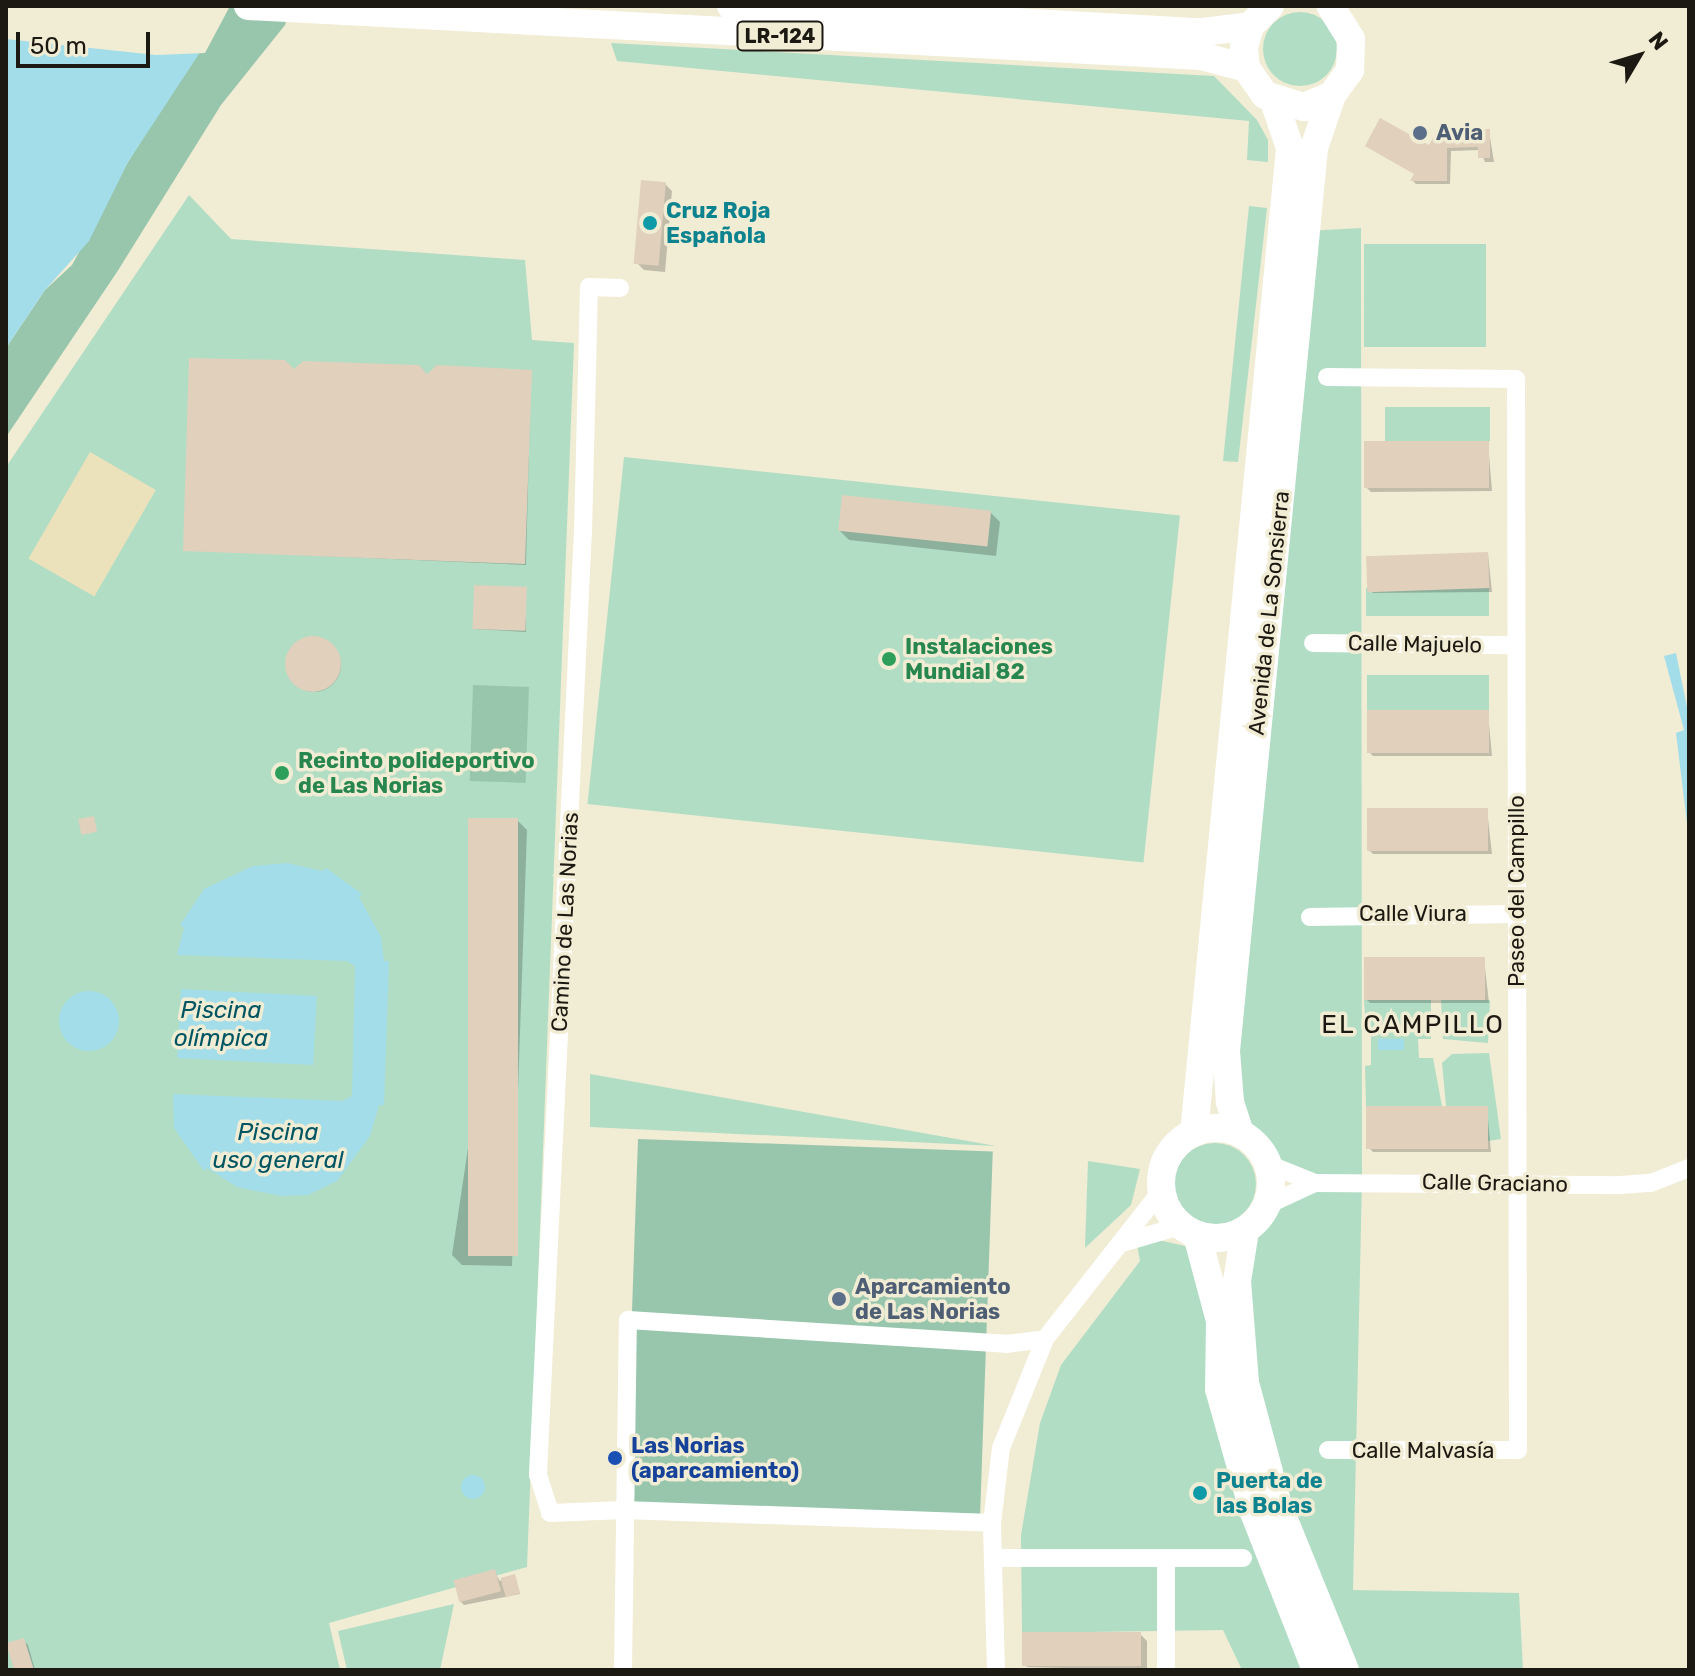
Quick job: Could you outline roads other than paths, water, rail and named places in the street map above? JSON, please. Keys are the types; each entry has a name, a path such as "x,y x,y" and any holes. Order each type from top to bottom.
{"main road":[{"name":"LR-124","path":"248,6 1201,56 1246,68 1244,47 1260,16"},
{"name":"LR-124","path":"731,6 1203,32 1260,16"},
{"name":"Avenida de La Sonsierra","path":"1240,1133 1230,1102 1226,1051 1314,148 1332,95 1350,70 1353,55 1346,26 1330,6"},
{"path":"1246,68 1257,88 1274,101 1304,107 1332,95"},
{"name":"Avenida de La Sonsierra","path":"1194,1133 1290,148 1274,101"},
{"path":"1316,1670 1253,1510 1219,1389 1220,1321 1188,1230 1161,1191 1168,1156 1194,1133 1209,1128 1240,1133 1257,1146 1268,1164 1267,1205 1245,1231 1237,1281 1245,1383 1278,1505 1345,1670"},
{"path":"1188,1230 1221,1238 1245,1231"}],"street":[{"name":"Camino de Las Norias","path":"620,288 589,287 583,546 538,1475 550,1513 623,1510"},
{"name":"Paseo del Campillo","path":"1327,377 1516,379 1518,1450"},
{"name":"Calle Majuelo","path":"1313,643 1516,645"},
{"name":"Calle Viura","path":"1310,917 1517,914"},
{"name":"Calle Graciano","path":"1268,1164 1315,1183 1620,1185 1682,1172"},
{"name":"Calle Graciano","path":"1267,1205 1315,1183"},
{"path":"996,1670 992,1523 1001,1448 1026,1378 1045,1339 1082,1286 1122,1243 1161,1191"},
{"path":"1122,1243 1188,1230"},
{"path":"623,1670 628,1320 1006,1344 1045,1339"},
{"path":"1006,1344 1020,1360 1026,1378"},
{"name":"Calle Malvasía","path":"1328,1450 1518,1450"},
{"path":"623,1510 992,1523"},
{"path":"994,1558 1243,1558"},
{"path":"1166,1558 1166,1670"}],"water":[{"path":"6,6 212,34 128,162 89,241 45,290 6,348"},
{"path":"1676,653 1689,717 1689,840 1676,733 1684,730 1664,656"},
{"name":"Piscina uso general","path":"287,863 322,871 326,868 362,894 359,897 381,937 384,961 389,961 384,1105 379,1105 370,1136 337,1181 308,1195 281,1196 237,1187 207,1168 204,1171 174,1128 173,1094 342,1101 352,1096 355,966 347,961 177,955 184,928 180,925 204,889 253,866"},
{"name":"Piscina olímpica","path":"181,989 317,996 313,1065 177,1058"},
{"path":"89,991 100,993 110,1000 117,1010 117,1032 110,1042 100,1049 89,1051 78,1049 68,1042 61,1032 59,1021 61,1010 68,1000 78,993"},
{"path":"1378,1039 1404,1039 1404,1050 1378,1050"},
{"path":"473,1475 484,1482 485,1487 478,1498 473,1499 462,1492 461,1487 468,1476"}],"place":[{"name":"Avia","path":"1420,133"},
{"name":"Cruz Roja Española","path":"650,223"},
{"name":"Instalaciones Mundial 82","path":"889,659"},
{"name":"Recinto polideportivo de Las Norias","path":"282,773"},
{"name":"Aparcamiento de Las Norias","path":"839,1299"},
{"name":"Las Norias (aparcamiento)","path":"615,1458"},
{"name":"Puerta de las Bolas","path":"1200,1493"}],"district":[{"name":"EL CAMPILLO","path":"1413,1025"}]}
